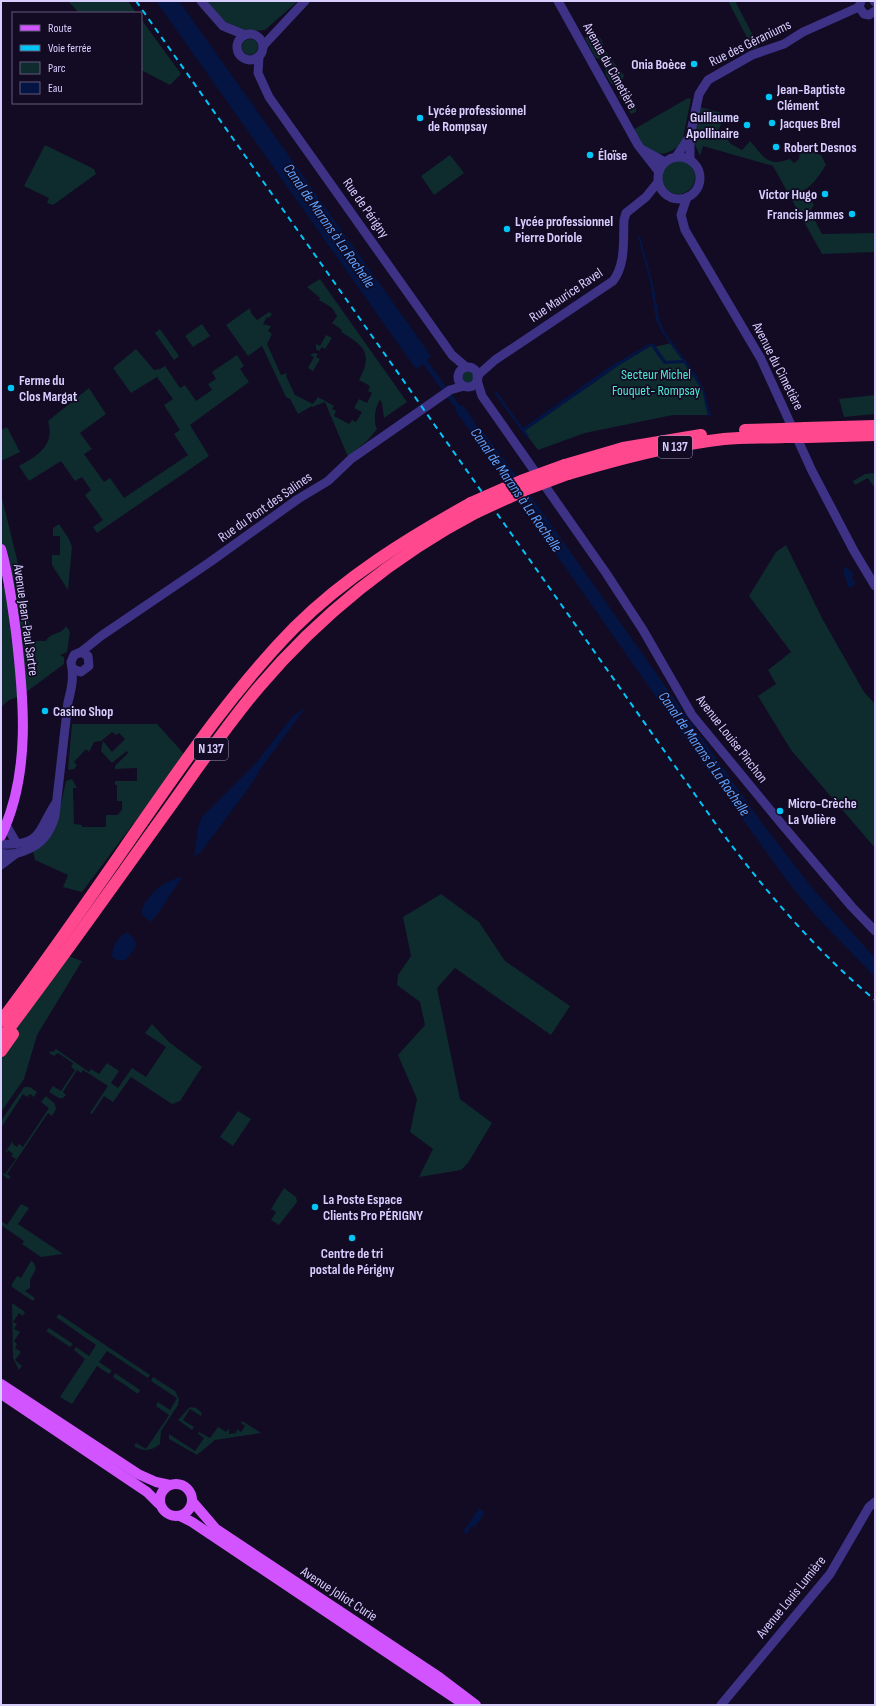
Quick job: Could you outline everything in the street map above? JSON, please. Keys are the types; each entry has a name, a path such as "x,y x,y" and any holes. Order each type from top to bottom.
{"highway":[{"name":"N 137","path":"1,1021 51,955 196,745 246,680 295,627 345,585 396,547 474,508 525,490 567,469 680,446 725,439 875,426"},
{"name":"N 137","path":"806,432 875,435"},
{"name":"N 137","path":"1,1039 220,737 259,687 307,635 406,554 449,527 474,508"},
{"path":"1,1051 54,974 63,954"}],"main road":[{"name":"Avenue Jean-Paul Sartre","path":"1,549 7,573 14,623 22,711 22,760 15,796 1,836"},
{"path":"1,1384 138,1474 156,1482 170,1485 176,1484 186,1488 190,1492 192,1502 189,1511 180,1516 169,1515 164,1512 160,1504 147,1492 1,1394"},
{"path":"160,1504 161,1492 170,1485"},
{"name":"Avenue Joliot Curie","path":"192,1502 216,1529 439,1677 476,1705"},
{"name":"Avenue Joliot Curie","path":"180,1516 192,1522 465,1705"}],"street":[{"path":"200,1 223,26 245,35"},
{"path":"263,46 261,40 257,36 251,34 245,35 240,39 237,45 240,54 248,59 259,56 263,46 305,1"},
{"name":"Avenue du Cimetière","path":"558,1 638,145 659,172"},
{"path":"860,4 862,12 867,15 872,14 875,11"},
{"name":"Rue des Géraniums","path":"690,160 690,136 699,94 708,80 752,55 784,44 803,32 860,4"},
{"path":"257,36 288,18"},
{"name":"Rue de Périgny","path":"259,56 258,73 269,98 452,355 469,368 469,381"},
{"name":"Rue des Géraniums","path":"676,157 690,136"},
{"name":"Avenue du Cimetière","path":"638,145 648,154 665,162"},
{"path":"681,215 687,197 695,190 699,178 698,171 690,160 676,157 665,162 659,172 658,182 666,193 674,198 687,197"},
{"name":"Rue Maurice Ravel","path":"469,381 495,360 614,281 620,272 622,264 624,220 626,213 646,197 658,182"},
{"name":"Avenue du Cimetière","path":"666,193 676,205 689,238 761,359 809,465 875,586"},
{"name":"Rue Maurice Ravel","path":"646,197 666,193"},
{"name":"Rue Maurice Ravel","path":"469,368 495,360"},
{"path":"469,368 461,370 469,381"},
{"name":"Rue du Pont des Salines","path":"85,654 92,643 101,636 210,562 298,499 328,481 351,459 446,392 469,381"},
{"name":"Avenue Louise Pinchon","path":"469,381 482,396 606,573 643,630 692,715 795,840 875,931"},
{"name":"Avenue du Cimetière","path":"845,533 869,562 875,574"},
{"name":"Rue du Pont des Salines","path":"77,670 71,662 72,657 76,653 85,654"},
{"name":"Rue du Pont des Salines","path":"77,670 89,666 85,654"},
{"name":"Rue du Pont des Salines","path":"1,865 38,835 56,803 68,702 77,670"},
{"path":"6,825 22,847"},
{"path":"1,844 22,847"},
{"path":"1,853 22,847"},
{"name":"Avenue Louis Lumière","path":"721,1705 830,1574 869,1507 875,1502"}],"green space":[{"path":"68,1 128,1 135,12 78,12"},
{"path":"207,1 298,1 265,30 243,32 235,30 220,19"},
{"path":"728,1 735,1 759,47 753,49"},
{"path":"142,20 181,74 170,85 142,71"},
{"path":"591,34 596,35 601,39 606,52 624,75 623,79 612,85 606,75 606,71 600,59 596,58 585,38"},
{"path":"250,39 257,44 258,47 253,54 250,55 243,50 242,47 247,40"},
{"path":"630,90 630,98 636,107 636,112 631,114 627,107 630,106 627,101 624,102 618,96"},
{"path":"688,98 691,99 682,143 667,153 660,154 647,150 636,139 631,131"},
{"path":"700,107 726,114 719,129 731,144 742,150 750,141 763,156 776,162 790,159 794,163 799,159 800,148 821,155 826,165 811,185 798,193 804,200 809,196 814,205 810,211 822,234 875,233 875,252 822,254 773,166 703,146 700,156 693,140"},
{"path":"45,145 94,169 96,174 53,205 47,203 49,198 24,186"},
{"path":"450,155 464,173 434,195 421,176"},
{"path":"675,160 681,160 690,165 694,171 694,183 690,189 681,194 675,194 666,189 661,180 661,174 666,165"},
{"path":"320,279 407,402 384,418 382,403 380,400 375,414 377,429 368,440 348,457 325,402 312,406 298,414 290,399 286,397 262,346 248,356 226,325 250,308 251,313 257,320 269,312 272,314 269,318 267,317 263,324 271,326 268,331 272,334 267,344 281,375 287,373 286,376 295,395 313,404 318,397 334,406 332,409 336,411 334,416 349,424 352,420 356,422 362,412 354,408 359,399 367,403 372,393 368,391 370,386 359,380 363,371 366,357 361,346 341,332 342,330 332,323 337,316 332,308 319,300 320,298 307,287"},
{"path":"202,324 210,336 193,347 185,336"},
{"path":"160,329 179,356 174,360 155,333"},
{"path":"326,335 332,338 325,349 322,347 319,351 316,349 316,344 320,346"},
{"name":"Secteur Michel Fouquet- Rompsay","path":"671,343 681,355 703,389 709,415 673,415 585,433 538,450 523,430 617,364 650,346 654,347"},
{"path":"136,349 154,370 165,366 180,388 185,385 196,401 212,390 208,384 216,379 212,372 237,355 244,366 240,369 249,382 190,425 209,456 97,533 93,527 103,520 85,495 91,490 82,477 75,481 61,461 29,481 19,466 38,454 47,443 50,430 48,421 89,388 106,414 80,433 92,449 84,454 104,482 110,478 124,498 188,455 174,434 180,430 164,405 173,399 157,377 131,393 113,368"},
{"path":"314,353 318,354 316,357 320,359 313,371 308,368 314,357 310,355"},
{"path":"465,370 471,370 475,374 475,380 471,384 465,384 461,380 461,374"},
{"path":"875,395 875,414 844,417 839,399"},
{"path":"7,427 20,452 1,461 1,430"},
{"path":"875,473 874,487 868,478 855,485 853,481 865,474"},
{"path":"1,494 23,584 32,641 46,641 50,636 62,631 66,626 70,632 67,652 60,655 64,657 64,664 21,696 9,700 1,707 1,586 9,586 1,549"},
{"path":"59,524 69,539 72,547 68,590 52,565 52,555 60,555 60,536 53,536 53,528"},
{"path":"786,545 823,620 864,692 875,704 875,848 791,750 758,696 776,684 768,670 791,652 749,596 776,552"},
{"path":"72,724 157,724 185,755 82,892 63,887 68,875 35,860 33,851 58,818 66,781 72,779 77,788 73,788 74,824 82,825 82,827 106,827 106,815 117,815 122,810 122,801 117,801 117,785 115,785 115,781 137,781 137,768 115,769 115,766 128,753 127,751 111,762 101,751 103,741 112,752 125,739 119,733 116,735 112,732 101,741 94,742 89,752 86,749 74,762 77,765 74,769 68,770"},
{"path":"441,894 479,922 505,961 570,1006 551,1035 455,968 437,988 460,1099 492,1123 468,1163 461,1170 419,1177 433,1149 410,1132 417,1099 398,1055 425,1025 420,1002 397,985 398,975 411,956 403,917"},
{"path":"63,954 82,961 37,1035 24,1079 1,1112 1,1039"},
{"path":"152,1024 169,1042 202,1067 180,1101 172,1104 131,1077 113,1102 104,1096 92,1114 90,1113 108,1086 83,1070 81,1073 77,1070 63,1092 66,1095 63,1098 59,1098 49,1092 53,1086 61,1091 75,1070 71,1067 73,1063 58,1053 54,1056 49,1053 56,1049 89,1072 91,1069 99,1074 107,1063 119,1071 111,1083 118,1088 132,1068 146,1077 166,1047 145,1033"},
{"path":"24,1087 30,1087 37,1092 34,1097 30,1094 27,1097 23,1094 1,1128 1,1121"},
{"path":"46,1096 55,1104 56,1109 52,1116 48,1113 7,1174 11,1177 8,1179 1,1173 5,1174 16,1159 11,1156 13,1154 8,1150 6,1153 6,1151 13,1141 13,1144 17,1147 19,1144 23,1147 49,1108 41,1102"},
{"path":"238,1111 251,1119 233,1146 220,1137"},
{"path":"284,1188 296,1197 297,1202 279,1225 271,1220 276,1212 271,1209"},
{"path":"21,1204 29,1208 18,1224 63,1254 41,1257 22,1244 24,1241 1,1225 1,1221 7,1225"},
{"path":"31,1261 34,1263 36,1269 30,1280 30,1288 25,1291 35,1298 33,1301 12,1287 12,1284 17,1276 21,1278"},
{"path":"12,1303 25,1312 23,1316 19,1313 13,1322 17,1324 14,1329 20,1332 14,1341 17,1344 15,1348 21,1352 15,1360 22,1366 19,1370 13,1358"},
{"path":"59,1314 150,1375 148,1378 107,1351 99,1362 112,1371 109,1374 97,1366 72,1404 60,1397 85,1359 74,1350 76,1347 89,1356 96,1345 56,1317"},
{"path":"49,1328 73,1344 70,1347 46,1331"},
{"path":"115,1373 140,1390 138,1394 113,1377"},
{"path":"153,1377 175,1391 179,1399 178,1405 161,1431 160,1444 154,1448 144,1450 134,1446 136,1443 146,1449 169,1415 156,1406 158,1402 170,1410 177,1398 151,1381"},
{"path":"190,1407 196,1408 202,1413 201,1416 190,1409 183,1420 194,1427 192,1430 178,1420"},
{"path":"242,1421 261,1433 215,1440 197,1455 169,1439 169,1434 195,1451 204,1438 198,1434 199,1432 210,1438 218,1427 226,1432 229,1428 229,1434 236,1433 237,1429 241,1432 245,1426 241,1423"}],"water":[{"name":"Canal de Marans à La Rochelle","path":"156,1 179,1 431,356 427,360 460,406 463,405 479,429 482,430 521,482 765,827 813,889 875,958 875,977 814,914 785,878 708,771 455,410 456,409 423,364 416,369"},
{"path":"640,236 653,284 659,318 664,331 695,373 704,389 711,416 708,417 702,390 684,363 664,364 651,346 618,366 525,431 529,436 527,438 494,393 496,391 523,428 614,364 649,344 654,344 666,361 682,360 661,331 656,320 650,282 638,237"},
{"path":"845,566 853,573 852,578 856,584 850,588 847,586 843,572"},
{"path":"306,707 201,852 194,857 198,827 202,817 256,763 292,717"},
{"path":"182,877 157,915 150,922 141,913 151,895 162,885"},
{"path":"127,932 135,940 136,947 126,960 116,960 112,956 114,945 118,939"},
{"path":"479,1508 485,1513 475,1527 472,1526 467,1534 463,1532"}],"railway":[{"path":"136,1 720,830 755,876 812,941 875,1000"}],"place":[{"name":"Onia Boèce","path":"694,64"},
{"name":"Jean-Baptiste Clément","path":"769,97"},
{"name":"Lycée professionnel de Rompsay","path":"420,118"},
{"name":"Jacques Brel","path":"772,123"},
{"name":"Guillaume Apollinaire","path":"747,125"},
{"name":"Robert Desnos","path":"776,147"},
{"name":"Éloïse","path":"590,155"},
{"name":"Victor Hugo","path":"825,194"},
{"name":"Francis Jammes","path":"852,214"},
{"name":"Lycée professionnel Pierre Doriole","path":"507,229"},
{"name":"Ferme du Clos Margat","path":"11,388"},
{"name":"Casino Shop","path":"45,711"},
{"name":"Micro-Crèche La Volière","path":"780,811"},
{"name":"La Poste Espace Clients Pro PÉRIGNY","path":"315,1207"},
{"name":"Centre de tri postal de Périgny","path":"352,1238"}]}
